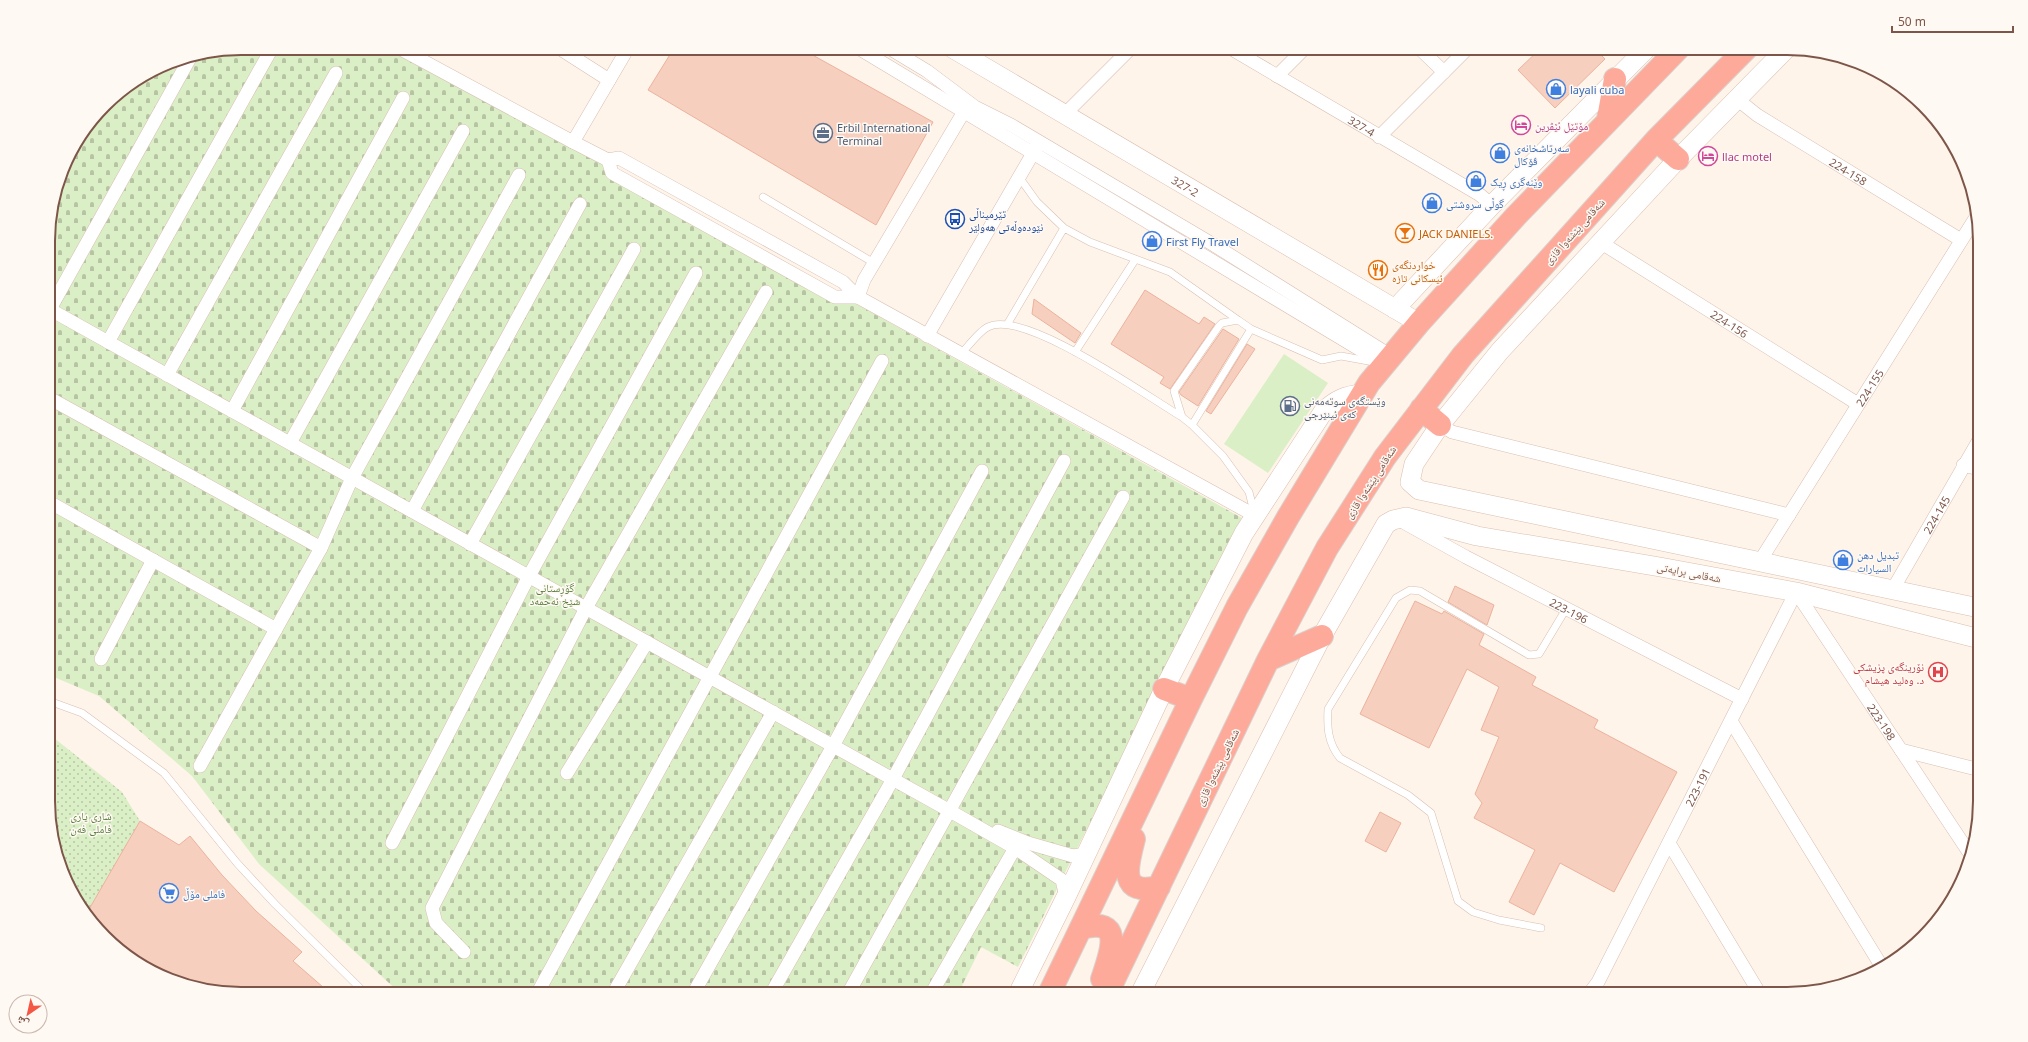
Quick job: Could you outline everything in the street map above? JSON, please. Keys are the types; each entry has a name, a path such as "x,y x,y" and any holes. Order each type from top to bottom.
{"highway":[{"path":"1052,987 1147,792 1190,699 1262,562 1362,394 1419,323 1516,216 1672,55"},
{"name":"شەقامی پێشەوا قازی","path":"1110,987 1268,660 1328,548 1385,457 1463,355 1656,140 1740,55"},
{"path":"1608,120 1615,79"},
{"path":"1656,140 1678,159"},
{"path":"1421,409 1440,425"},
{"path":"1268,660 1322,636"},
{"path":"1164,689 1190,699"},
{"path":"1147,792 1127,864 1128,877 1132,884 1140,888 1159,887"},
{"path":"1082,928 1101,926 1108,930 1112,937 1110,952 1100,987"}],"street":[{"path":"108,342 268,55"},
{"path":"412,55 608,160 612,173 828,293 836,297 858,297 960,355 1254,515"},
{"path":"570,55 609,80"},
{"path":"573,142 624,55"},
{"path":"871,55 966,107 1040,142 1214,245 1388,360"},
{"path":"901,55 927,71 966,107 1033,154 1388,360"},
{"name":"327-2","path":"964,55 1419,323"},
{"path":"1064,115 1124,55"},
{"name":"327-4","path":"1242,55 1480,195 1492,205"},
{"path":"1277,76 1298,55"},
{"path":"1426,55 1444,72"},
{"path":"1379,137 1461,55"},
{"path":"1395,309 1492,205 1640,55"},
{"path":"1780,55 1678,159 1500,351 1440,425 1414,464 1410,482 1419,490 1973,606"},
{"path":"55,298 187,63"},
{"path":"167,375 336,73"},
{"path":"232,411 404,98"},
{"name":"224-158","path":"1737,99 1757,115 1961,240"},
{"path":"858,297 859,290 874,263 966,107"},
{"path":"290,443 463,131"},
{"path":"927,336 1040,142"},
{"path":"200,766 321,548 352,478 519,175"},
{"path":"412,511 580,204"},
{"name":"224-155","path":"1760,561 1972,223"},
{"name":"224-156","path":"1600,242 1858,404"},
{"path":"470,544 634,249"},
{"path":"392,843 529,576 696,273"},
{"path":"464,952 436,923 432,908 586,608 766,292"},
{"path":"55,312 1015,848 1062,880 1066,897"},
{"path":"540,987 882,361"},
{"path":"1021,987 1087,854 1164,689 1254,515 1322,412 1339,399 1349,395 1362,394"},
{"path":"55,401 321,548"},
{"path":"1440,425 1452,432 1789,515"},
{"name":"224-145","path":"1893,589 1973,449"},
{"path":"775,987 893,779 1064,461"},
{"path":"1963,465 1973,468"},
{"path":"697,987 833,746 982,471"},
{"path":"852,987 1123,497"},
{"path":"55,505 276,629"},
{"name":"شەقامی برایەتی","path":"1397,519 1406,517 1477,536 1796,592 1973,637"},
{"path":"1144,987 1322,636 1386,524 1397,519"},
{"name":"223-196","path":"1397,519 1742,699"},
{"path":"1660,567 1661,541"},
{"path":"101,659 154,560"},
{"name":"223-191","path":"1597,987 1669,842 1796,592"},
{"name":"223-198","path":"1796,592 1967,849"},
{"path":"567,773 647,642"},
{"path":"617,987 773,712"},
{"path":"1731,721 1879,962"},
{"path":"1901,750 1973,768"},
{"path":"950,811 1028,843 1073,856 1087,854"},
{"path":"1669,842 1756,987"},
{"path":"935,987 1015,848"}],"lane":[{"path":"1019,177 1037,202 1064,228 1090,242 1135,260 1148,262 1170,272 1251,329 1322,360 1341,356 1388,360"},
{"path":"763,197 874,263"},
{"path":"1008,323 1064,228"},
{"path":"1075,352 1135,260"},
{"path":"1182,418 1174,391 1222,323 1238,320"},
{"path":"960,355 988,327 1008,323 1030,329 1061,343 1192,425 1223,456 1249,492 1254,515"},
{"path":"1192,425 1251,329"},
{"path":"1541,928 1499,920 1473,912 1458,901 1431,813 1408,795 1340,758 1333,749 1329,734 1328,710 1396,598 1410,590 1420,591 1529,655 1539,654 1566,608"},
{"path":"55,703 82,713 164,774 194,813 261,889 359,987"}],"green space":[{"name":"گۆڕستانی شێخ ئەحمەد","path":"229,55 408,55 1242,518 1018,967 981,947 961,987 393,987 259,864 192,776 99,696 55,678 55,229 61,193 74,159 86,138 101,118 118,101 138,86 170,69 193,61"},
{"path":"1284,354 1328,383 1268,473 1224,444"},
{"name":"شاری یاری فاملی فەن","path":"55,739 122,792 140,821 107,929 101,924 80,894 69,872 61,849 55,813"}],"building":[{"name":"Erbil International Terminal","path":"670,55 813,55 933,122 876,225 648,90"},
{"name":"layali cuba","path":"1534,55 1601,55 1605,59 1555,108 1518,70"},
{"path":"1145,290 1199,324 1204,317 1215,324 1170,389 1160,383 1164,377 1111,344"},
{"path":"1034,299 1081,333 1075,343 1032,314"},
{"path":"1223,329 1239,339 1198,406 1181,395 1179,392"},
{"path":"1247,344 1255,349 1211,414 1206,411"},
{"path":"1455,586 1494,605 1487,625 1448,602"},
{"path":"1415,601 1442,614 1444,611 1484,634 1479,645 1536,677 1532,685 1598,720 1594,728 1677,772 1614,892 1560,863 1534,915 1509,902 1535,850 1474,818 1482,803 1475,794 1499,737 1481,730 1499,687 1467,669 1429,748 1360,714"},
{"path":"1380,812 1401,823 1386,852 1365,841"},
{"name":"فاملی مۆڵ","path":"140,821 179,845 190,836 222,875 256,911 302,952 293,961 323,987 229,987 193,981 181,977 159,968 138,956 118,941 101,924 90,908"}],"place":[{"name":"layali cuba","path":"1556,89"},
{"name":"مۆتێل ئێڤرین","path":"1521,125"},
{"name":"Erbil International Terminal","path":"823,133"},
{"name":"سەرتاشخانەی ڤۆکال","path":"1500,153"},
{"name":"llac motel","path":"1708,156"},
{"name":"وێنەگری ڕیک","path":"1476,181"},
{"name":"گوڵی سروشتی","path":"1432,203"},
{"name":"تێرمیناڵی نێودەوڵەتی هەولێر","path":"955,219"},
{"name":"JACK DANIELS.","path":"1405,233"},
{"name":"First Fly Travel","path":"1152,241"},
{"name":"خواردنگەی ئیسکانی تازە","path":"1378,270"},
{"name":"وێستگەی سوتەمەنی کەی ئینێرجی","path":"1290,406"},
{"name":"تبديل دهن السيارات","path":"1843,560"},
{"name":"نۆرینگەی پزیشکی د. وەلید هیشام","path":"1938,672"},
{"name":"فاملی مۆڵ","path":"169,893"}]}
